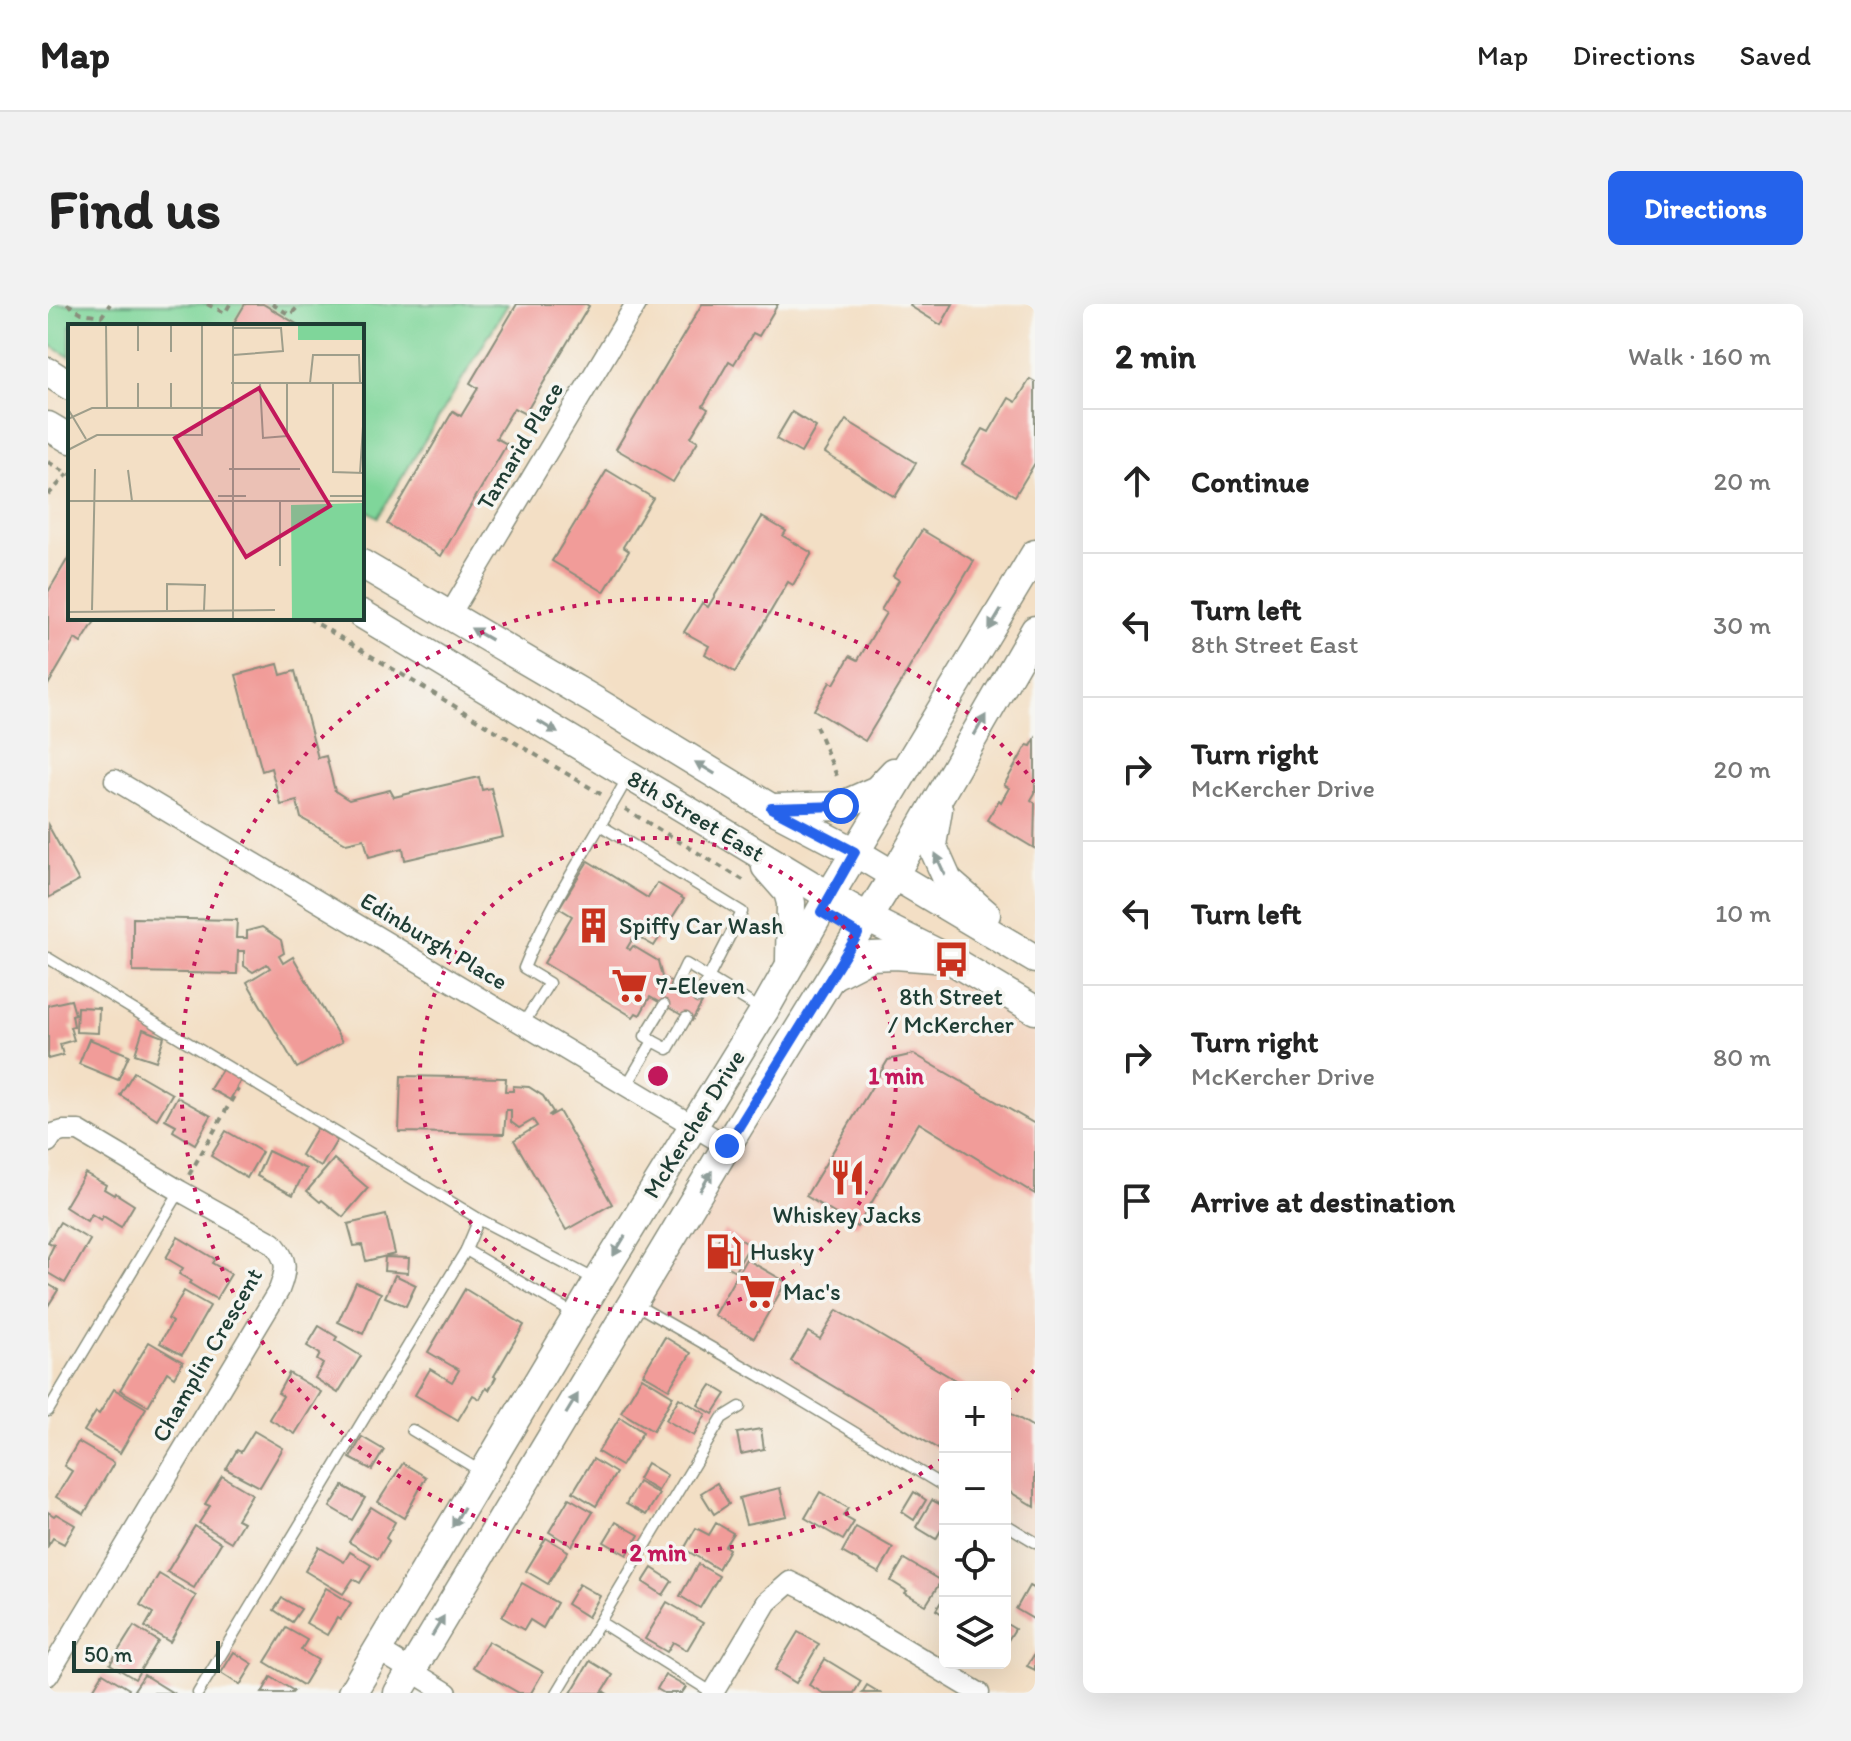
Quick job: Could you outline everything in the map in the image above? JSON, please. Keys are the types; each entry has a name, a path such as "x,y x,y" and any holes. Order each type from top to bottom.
{"main road":[{"path":"48,372 68,385"},
{"path":"48,426 68,438"},
{"name":"McKercher Drive","path":"352,1693 692,1125 764,1011 855,852 1035,554"},
{"name":"8th Street East","path":"364,565 771,808 855,852 1035,958"},
{"name":"8th Street East","path":"364,615 829,896 951,960 1035,1010"},
{"name":"McKercher Drive","path":"405,1682 894,875 1035,630"},
{"path":"771,808 841,806 877,790 920,745"},
{"path":"941,792 932,845 948,881 1035,958"},
{"path":"749,848 788,892 791,903 790,963"},
{"path":"833,976 871,956 951,960"}],"street":[{"name":"Tamarid Place","path":"449,616 636,304"},
{"name":"Edinburgh Place","path":"115,780 727,1146"},
{"name":"Champlin Crescent","path":"48,1142 53,1134 79,1131 185,1183 273,1243 284,1256 285,1270 279,1290 48,1675"},
{"path":"713,1693 767,1602 790,1582 979,1693"},
{"path":"378,1650 405,1682 447,1693"}],"lane":[{"path":"523,1024 549,983 524,968 545,918 629,775"},
{"path":"600,825 742,912 698,998"},
{"path":"48,958 479,1219 598,1281"},
{"path":"676,985 686,964 764,1011"},
{"path":"664,1005 645,1036 653,1041 668,1049 686,1018"},
{"path":"627,1085 653,1041"},
{"path":"48,1411 185,1183"},
{"path":"198,1693 466,1250 479,1219"},
{"path":"466,1250 578,1316"},
{"path":"633,1303 939,1483"},
{"path":"557,1693 722,1418 740,1407"},
{"path":"412,1430 484,1473"},
{"path":"1007,1525 1035,1542"},
{"path":"600,1622 713,1693"}],"path":[{"path":"67,304 82,313 102,316 110,304"},
{"path":"207,304 225,313 230,304"},
{"path":"272,304 290,315 301,304"},
{"path":"48,462 68,473"},
{"path":"48,495 68,475"},
{"path":"311,620 749,884"},
{"path":"816,726 839,781"},
{"path":"185,1183 244,1076"}],"shaded area":[{"path":"871,956 951,960 1035,1010 1035,1542 1011,1528 1011,1381 939,1381 939,1483 633,1303 833,976"}],"green space":[{"path":"48,304 508,304 378,517 364,508 364,324 68,324 68,356 48,344"}],"building":[{"path":"245,304 263,304 297,324 233,324"},
{"path":"517,304 589,306 525,414 514,408 496,438 507,444 441,556 387,524 453,411 461,416 478,388 470,383"},
{"path":"702,304 778,304 759,336 753,333 734,364 729,361 703,406 708,409 691,437 698,441 673,482 616,449"},
{"path":"911,304 953,304 941,325"},
{"path":"1030,379 1035,382 1035,463 1015,496 962,464 983,429 989,432 1009,398 1016,402"},
{"path":"792,412 816,427 801,453 776,439"},
{"path":"846,420 916,463 895,497 825,453"},
{"path":"607,470 653,498 623,547 629,551 604,592 552,561"},
{"path":"762,517 786,531 783,536 812,553 793,585 788,582 735,672 705,654 709,646 684,632 702,603 708,607"},
{"path":"922,530 974,561 865,741 814,710 850,656 858,660 886,613 881,610 899,580 893,576"},
{"path":"68,558 68,620 96,620 81,643 75,639 48,685 48,592"},
{"path":"278,664 281,675 295,671 318,758 326,756 335,791 349,800 390,790 394,797 479,777 482,790 491,788 503,837 405,860 403,848 369,857 364,839 346,843 301,818 297,801 281,805 271,768 262,771 236,675"},
{"path":"1035,739 1035,793 1031,800 1035,803 1034,848 987,820 1009,788 1004,785 1027,745 1031,746"},
{"path":"48,825 79,881 48,898"},
{"path":"588,861 648,898 657,883 684,899 654,946 635,935 627,948 630,950 633,946 658,961 662,977 703,1001 692,1021 650,997 640,1015 636,1013 633,1017 544,963 572,916 559,908"},
{"path":"133,918 237,920 236,938 247,938 247,931 262,927 281,940 284,953 279,956 283,963 293,957 342,1042 297,1068 247,982 270,968 267,964 253,972 244,966 244,951 238,951 237,974 133,972"},
{"path":"71,1000 75,1014 72,1015 74,1026 70,1027 74,1040 60,1044 63,1055 48,1059 48,1005"},
{"path":"77,1007 99,1008 98,1033 76,1032"},
{"path":"143,1029 164,1037 156,1061 135,1054"},
{"path":"89,1039 129,1055 118,1080 79,1064"},
{"path":"914,1054 1035,1124 1035,1194 919,1123 857,1227 806,1196 888,1060"},
{"path":"223,1068 242,1078 230,1100 210,1089"},
{"path":"134,1072 172,1094 157,1119 120,1095"},
{"path":"401,1076 506,1078 505,1091 513,1091 513,1086 529,1087 543,1096 553,1112 550,1116 559,1111 612,1204 566,1230 514,1140 537,1126 533,1120 519,1128 511,1122 511,1110 506,1110 504,1134 399,1132"},
{"path":"177,1097 211,1116 195,1144 173,1131 176,1125 165,1119"},
{"path":"317,1128 337,1140 321,1167 301,1155"},
{"path":"226,1131 262,1152 247,1178 211,1156"},
{"path":"268,1151 306,1169 293,1195 257,1176"},
{"path":"334,1159 368,1188 343,1217 307,1191"},
{"path":"85,1173 106,1185 104,1189 134,1205 121,1227 103,1216 101,1220 91,1214 87,1221 65,1207"},
{"path":"386,1215 395,1254 366,1261 362,1245 354,1246 348,1224"},
{"path":"60,1222 90,1240 65,1283 48,1273 48,1257 54,1245 48,1242"},
{"path":"724,1230 750,1245 735,1271 709,1256"},
{"path":"178,1237 215,1259 212,1263 231,1274 216,1299 189,1283 191,1281 179,1274 183,1268 166,1258"},
{"path":"385,1257 409,1258 408,1273 384,1271"},
{"path":"746,1259 786,1282 754,1338 714,1315"},
{"path":"395,1275 416,1285 406,1306 385,1297"},
{"path":"356,1282 381,1293 363,1334 338,1322"},
{"path":"48,1284 58,1290 48,1306"},
{"path":"465,1289 524,1325 489,1390 486,1388 480,1399 473,1395 458,1420 415,1395 430,1369 452,1382 459,1370 428,1352"},
{"path":"184,1291 210,1306 182,1355 160,1343 172,1322 168,1319"},
{"path":"837,1310 957,1381 939,1381 939,1449 791,1361 808,1332 820,1339"},
{"path":"319,1326 361,1356 338,1393 315,1378 323,1364 317,1360 320,1354 307,1346"},
{"path":"665,1337 691,1353 669,1389 643,1374"},
{"path":"149,1342 183,1362 174,1377 167,1372 148,1406 120,1390"},
{"path":"289,1373 321,1392 295,1434 269,1419 283,1396 278,1393"},
{"path":"642,1377 673,1396 653,1431 621,1412"},
{"path":"711,1385 726,1394 713,1414 698,1405"},
{"path":"114,1389 146,1408 120,1453 84,1431"},
{"path":"679,1398 706,1414 694,1436 666,1420"},
{"path":"1011,1414 1035,1428 1035,1507 1011,1493"},
{"path":"620,1417 643,1432 621,1466 598,1452"},
{"path":"761,1429 764,1449 741,1454 737,1433"},
{"path":"254,1431 283,1448 260,1487 226,1469 237,1450 241,1452"},
{"path":"362,1437 384,1450 372,1470 350,1458"},
{"path":"78,1442 114,1463 84,1514 56,1497 72,1471 64,1466"},
{"path":"593,1459 616,1473 596,1506 573,1492"},
{"path":"403,1463 426,1477 404,1518 378,1502"},
{"path":"647,1463 667,1475 658,1491 638,1479"},
{"path":"222,1476 252,1494 237,1519 243,1522 231,1542 199,1523 210,1506 205,1504"},
{"path":"638,1482 659,1494 646,1515 626,1504"},
{"path":"717,1483 729,1504 714,1514 701,1493"},
{"path":"343,1486 365,1498 352,1520 330,1507"},
{"path":"780,1488 787,1516 746,1524 739,1498"},
{"path":"820,1492 848,1508 843,1516 854,1522 843,1540 805,1518"},
{"path":"914,1492 926,1500 914,1520 902,1512"},
{"path":"569,1498 593,1512 572,1546 549,1532"},
{"path":"932,1500 939,1504 939,1534 936,1539 916,1527"},
{"path":"371,1507 395,1522 386,1538 389,1541 378,1559 349,1542"},
{"path":"48,1512 75,1525 64,1544 53,1538 48,1546"},
{"path":"616,1522 639,1535 627,1555 604,1542"},
{"path":"716,1523 733,1533 725,1546 729,1549 718,1569 684,1549 696,1528 709,1535"},
{"path":"195,1526 221,1543 194,1588 167,1572"},
{"path":"856,1527 893,1548 879,1573 842,1552"},
{"path":"546,1538 568,1551 548,1584 526,1571"},
{"path":"319,1547 344,1562 350,1552 371,1565 360,1583 353,1579 343,1594 305,1571"},
{"path":"904,1559 939,1580 939,1584 926,1605 891,1581"},
{"path":"698,1564 719,1576 700,1608 680,1596"},
{"path":"652,1568 672,1581 663,1595 643,1582"},
{"path":"159,1574 196,1596 170,1642 145,1627 153,1613 140,1605"},
{"path":"522,1583 557,1603 543,1628 530,1620 524,1630 502,1617"},
{"path":"579,1584 600,1596 588,1617 567,1604"},
{"path":"1029,1586 1035,1589 1035,1620 1016,1609"},
{"path":"326,1588 351,1603 327,1635 306,1623"},
{"path":"282,1598 301,1609 292,1622 274,1610"},
{"path":"667,1602 703,1623 687,1650 673,1642 667,1652 645,1639"},
{"path":"134,1626 158,1641 135,1679 110,1664"},
{"path":"286,1628 307,1640 301,1650 318,1660 303,1685 265,1662"},
{"path":"798,1632 819,1644 796,1683 775,1670"},
{"path":"488,1641 543,1672 531,1693 519,1693 473,1667"},
{"path":"234,1652 253,1664 240,1685 221,1673"},
{"path":"1035,1653 1035,1670 1027,1666"},
{"path":"825,1659 861,1681 854,1693 823,1693 809,1685"},
{"path":"590,1661 613,1675 603,1691 606,1693 571,1693"},
{"path":"103,1673 129,1689 127,1693 91,1693"},
{"path":"144,1675 173,1693 139,1693 134,1690"},
{"path":"665,1675 686,1687 682,1693 664,1693 657,1689"},
{"path":"271,1677 294,1691 262,1693"},
{"path":"867,1685 880,1693 862,1693"}],"place":[{"name":"Spiffy Car Wash","path":"593,926"},
{"name":"8th Street / McKercher","path":"951,960"},
{"name":"7-Eleven","path":"630,986"},
{"name":"Whiskey Jacks","path":"847,1178"},
{"name":"Husky","path":"724,1252"},
{"name":"Mac's","path":"757,1292"}],"route":[{"path":"727,1146 858,934 821,912 855,852 771,808 841,806"}]}
